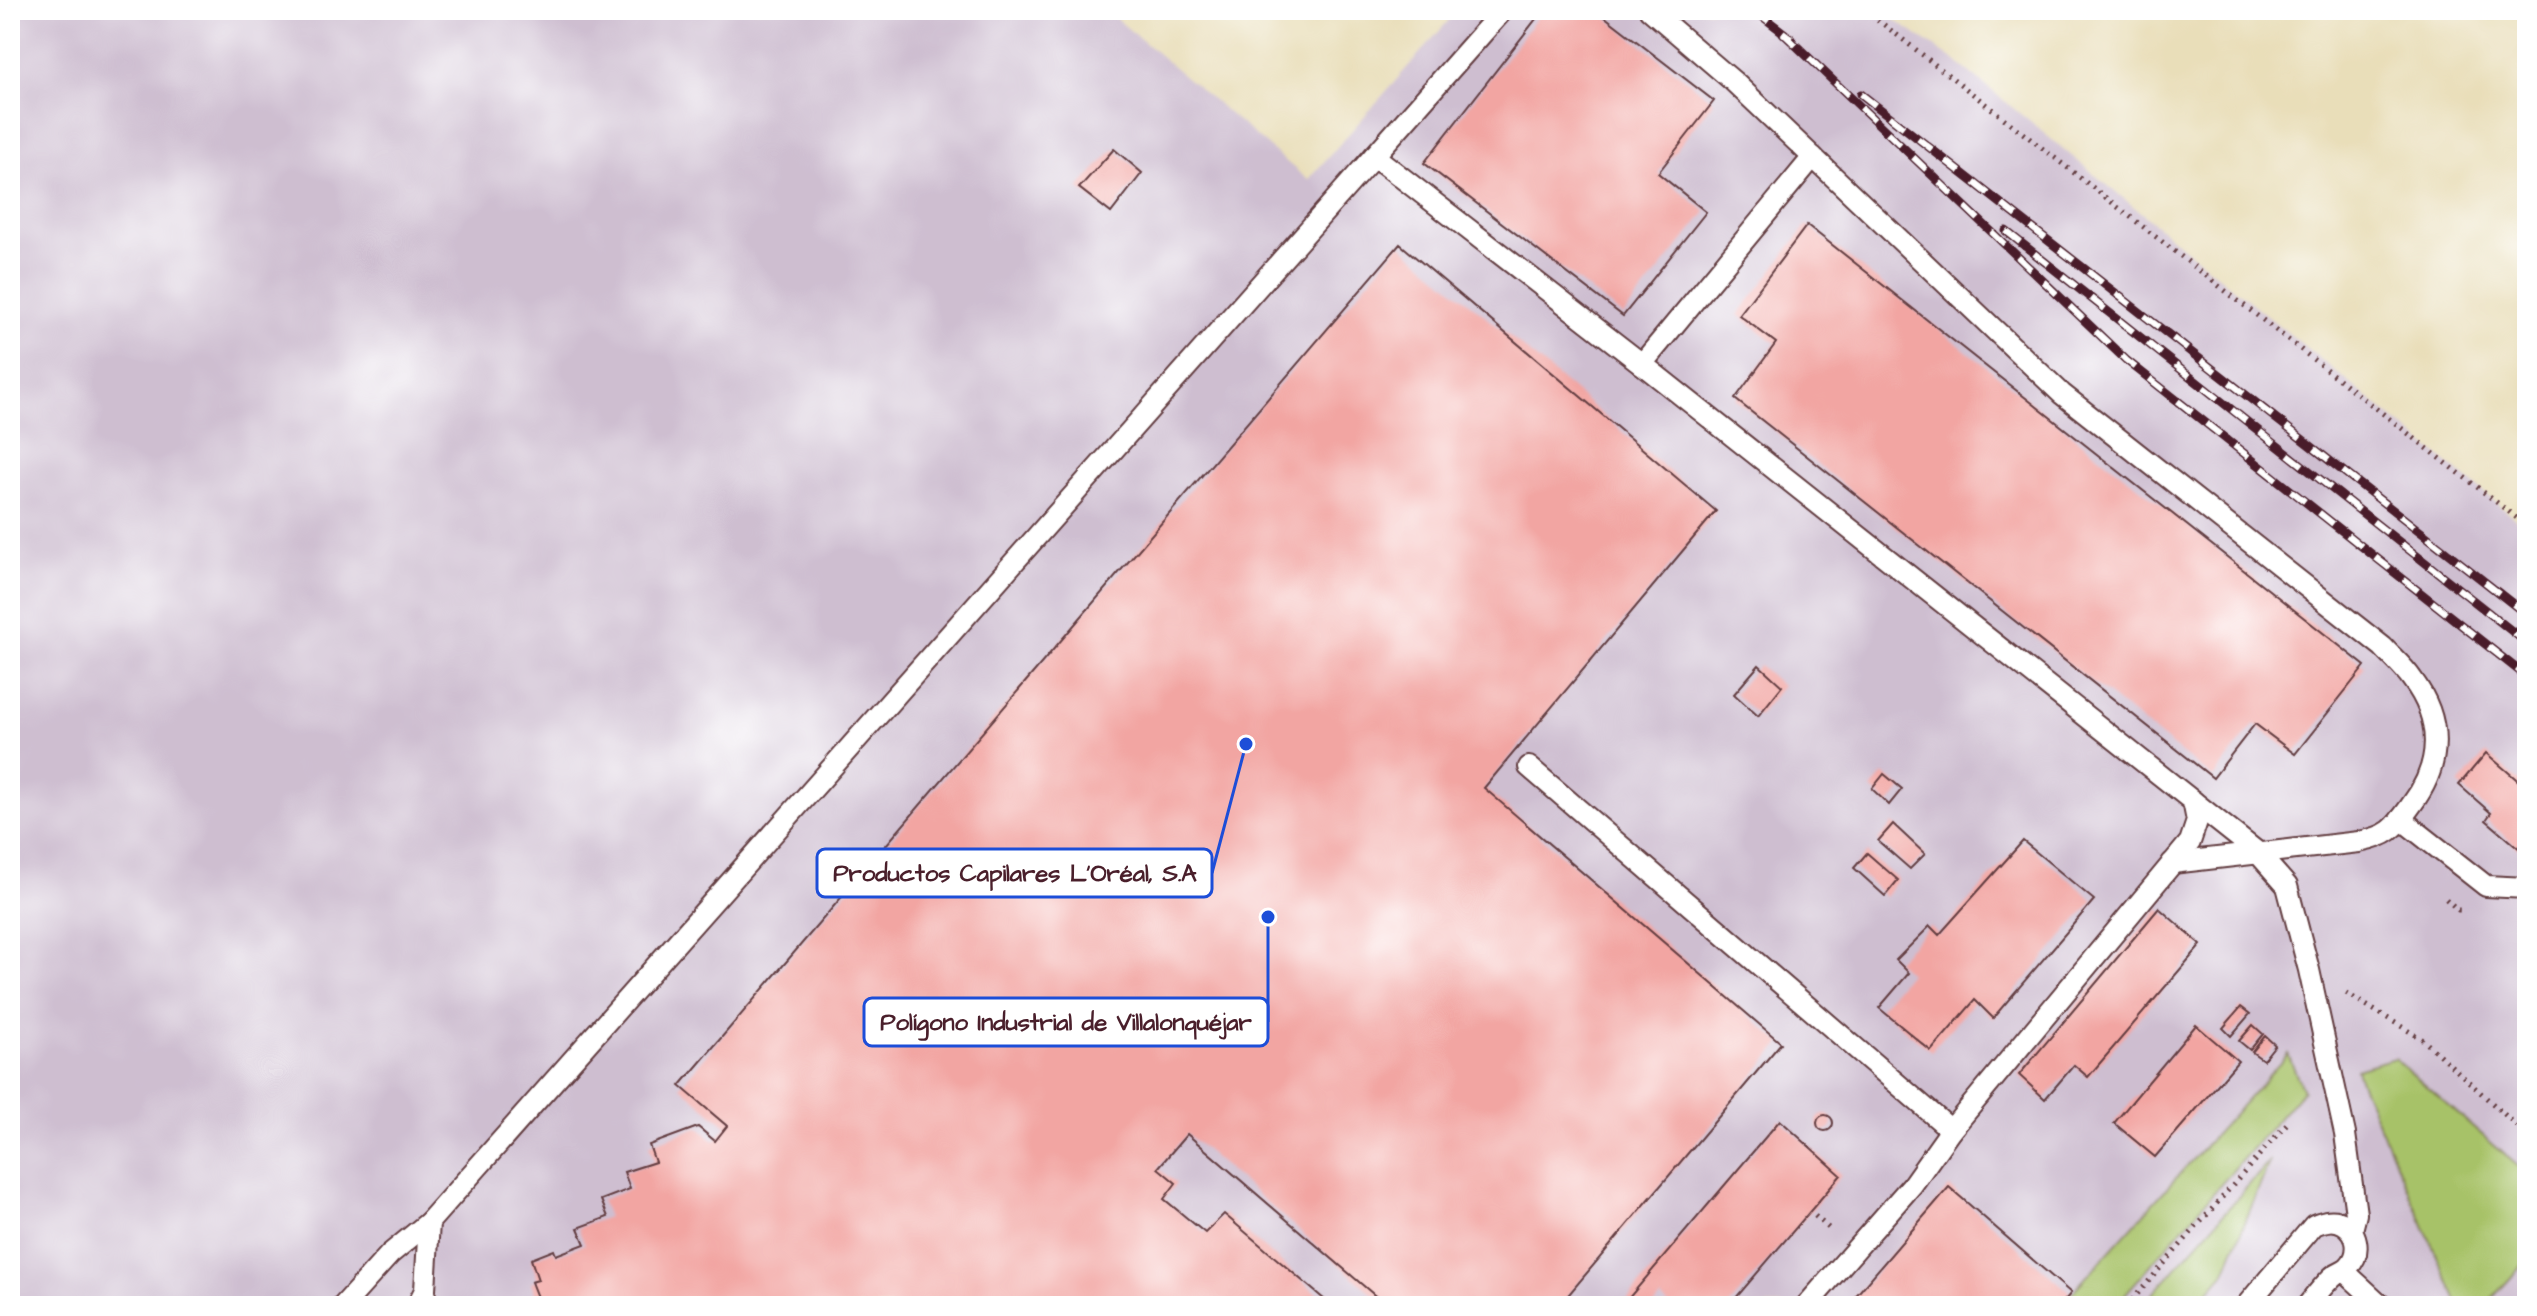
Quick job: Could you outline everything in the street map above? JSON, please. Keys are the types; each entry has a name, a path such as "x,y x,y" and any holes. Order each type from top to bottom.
{"lane":[{"path":"343,1306 390,1254 429,1222 1503,10"},
{"path":"1650,10 1733,81 2062,394 2383,647 2413,680 2433,719 2436,756 2422,791 2392,831 2380,838 2172,863"},
{"path":"1374,156 1642,364 2257,852 2287,886 2345,1134 2356,1214 2352,1230 2357,1247 2351,1265 2335,1274 2307,1306"},
{"path":"1642,364 1813,157"},
{"path":"1529,767 1951,1130"},
{"path":"1806,1306 1912,1185 1951,1130 2190,842 2197,821 2193,801"},
{"path":"2401,819 2486,886 2527,888"},
{"path":"2246,1306 2305,1240 2314,1225 2329,1220 2338,1221 2352,1230"},
{"path":"417,1306 425,1290 429,1222"},
{"path":"2344,1271 2382,1306"}],"path":[{"path":"1865,10 2527,526"},
{"path":"2309,970 2422,1039 2527,1135"},
{"path":"2127,1306 2290,1120"}],"shaded area":[{"path":"10,10 1106,10 1308,180 1458,10 1880,10 1958,63 2527,528 2527,1306 10,1306"}],"green space":[{"path":"2288,1054 2303,1090 2115,1306 2060,1306"},
{"path":"2394,1058 2527,1174 2527,1260 2485,1306 2459,1306 2358,1077 2356,1069"},
{"path":"2270,1161 2224,1274 2196,1306 2142,1306"}],"building":[{"path":"1543,10 1596,10 1714,101 1658,173 1706,212 1623,316 1424,163"},
{"path":"1114,149 1142,173 1111,213 1079,188"},
{"path":"1807,225 2365,666 2295,754 2255,724 2213,778 1735,399 1776,343 1739,315"},
{"path":"1400,244 1716,511 1484,788 1781,1043 1559,1306 1387,1306 1187,1134 1158,1168 1176,1183 1164,1199 1205,1233 1224,1214 1332,1306 521,1306 538,1300 531,1282 538,1280 531,1259 554,1250 556,1255 585,1244 578,1228 608,1217 601,1200 630,1189 624,1172 655,1162 649,1145 698,1127 715,1141 727,1126 680,1086"},
{"path":"1759,665 1782,686 1758,716 1734,694"},
{"path":"2486,753 2522,784 2527,777 2527,843 2521,850 2486,820 2491,813 2459,785"},
{"path":"1884,774 1902,789 1889,805 1872,789"},
{"path":"1893,824 1925,854 1910,869 1878,841"},
{"path":"2023,841 2094,900 1993,1018 1975,1000 1931,1051 1879,1008 1909,973 1896,960 1930,926 1939,935"},
{"path":"1867,853 1898,880 1885,896 1854,868"},
{"path":"2159,908 2201,945 2088,1077 2074,1065 2045,1099 2019,1075"},
{"path":"2241,1007 2250,1014 2231,1036 2223,1028"},
{"path":"2196,1025 2238,1061 2155,1157 2114,1123"},
{"path":"2253,1025 2263,1034 2250,1050 2239,1041"},
{"path":"2265,1036 2275,1045 2263,1060 2252,1052"},
{"path":"1825,1115 1831,1117 1831,1129 1825,1131 1819,1129 1817,1123 1819,1117"},
{"path":"1780,1120 1841,1175 1729,1306 1670,1306 1661,1298 1654,1306 1622,1306"},
{"path":"1949,1187 2071,1293 2060,1306 1847,1306"}],"railway":[{"path":"1754,10 1792,39"},
{"path":"1783,33 2126,360 2527,677"},
{"path":"1861,94 2527,615"},
{"path":"2006,231 2527,643"}],"place":[{"name":"Productos Capilares L'Oréal, S.A","path":"1246,744"},
{"name":"Polígono Industrial de Villalonquéjar","path":"1268,917"}]}
